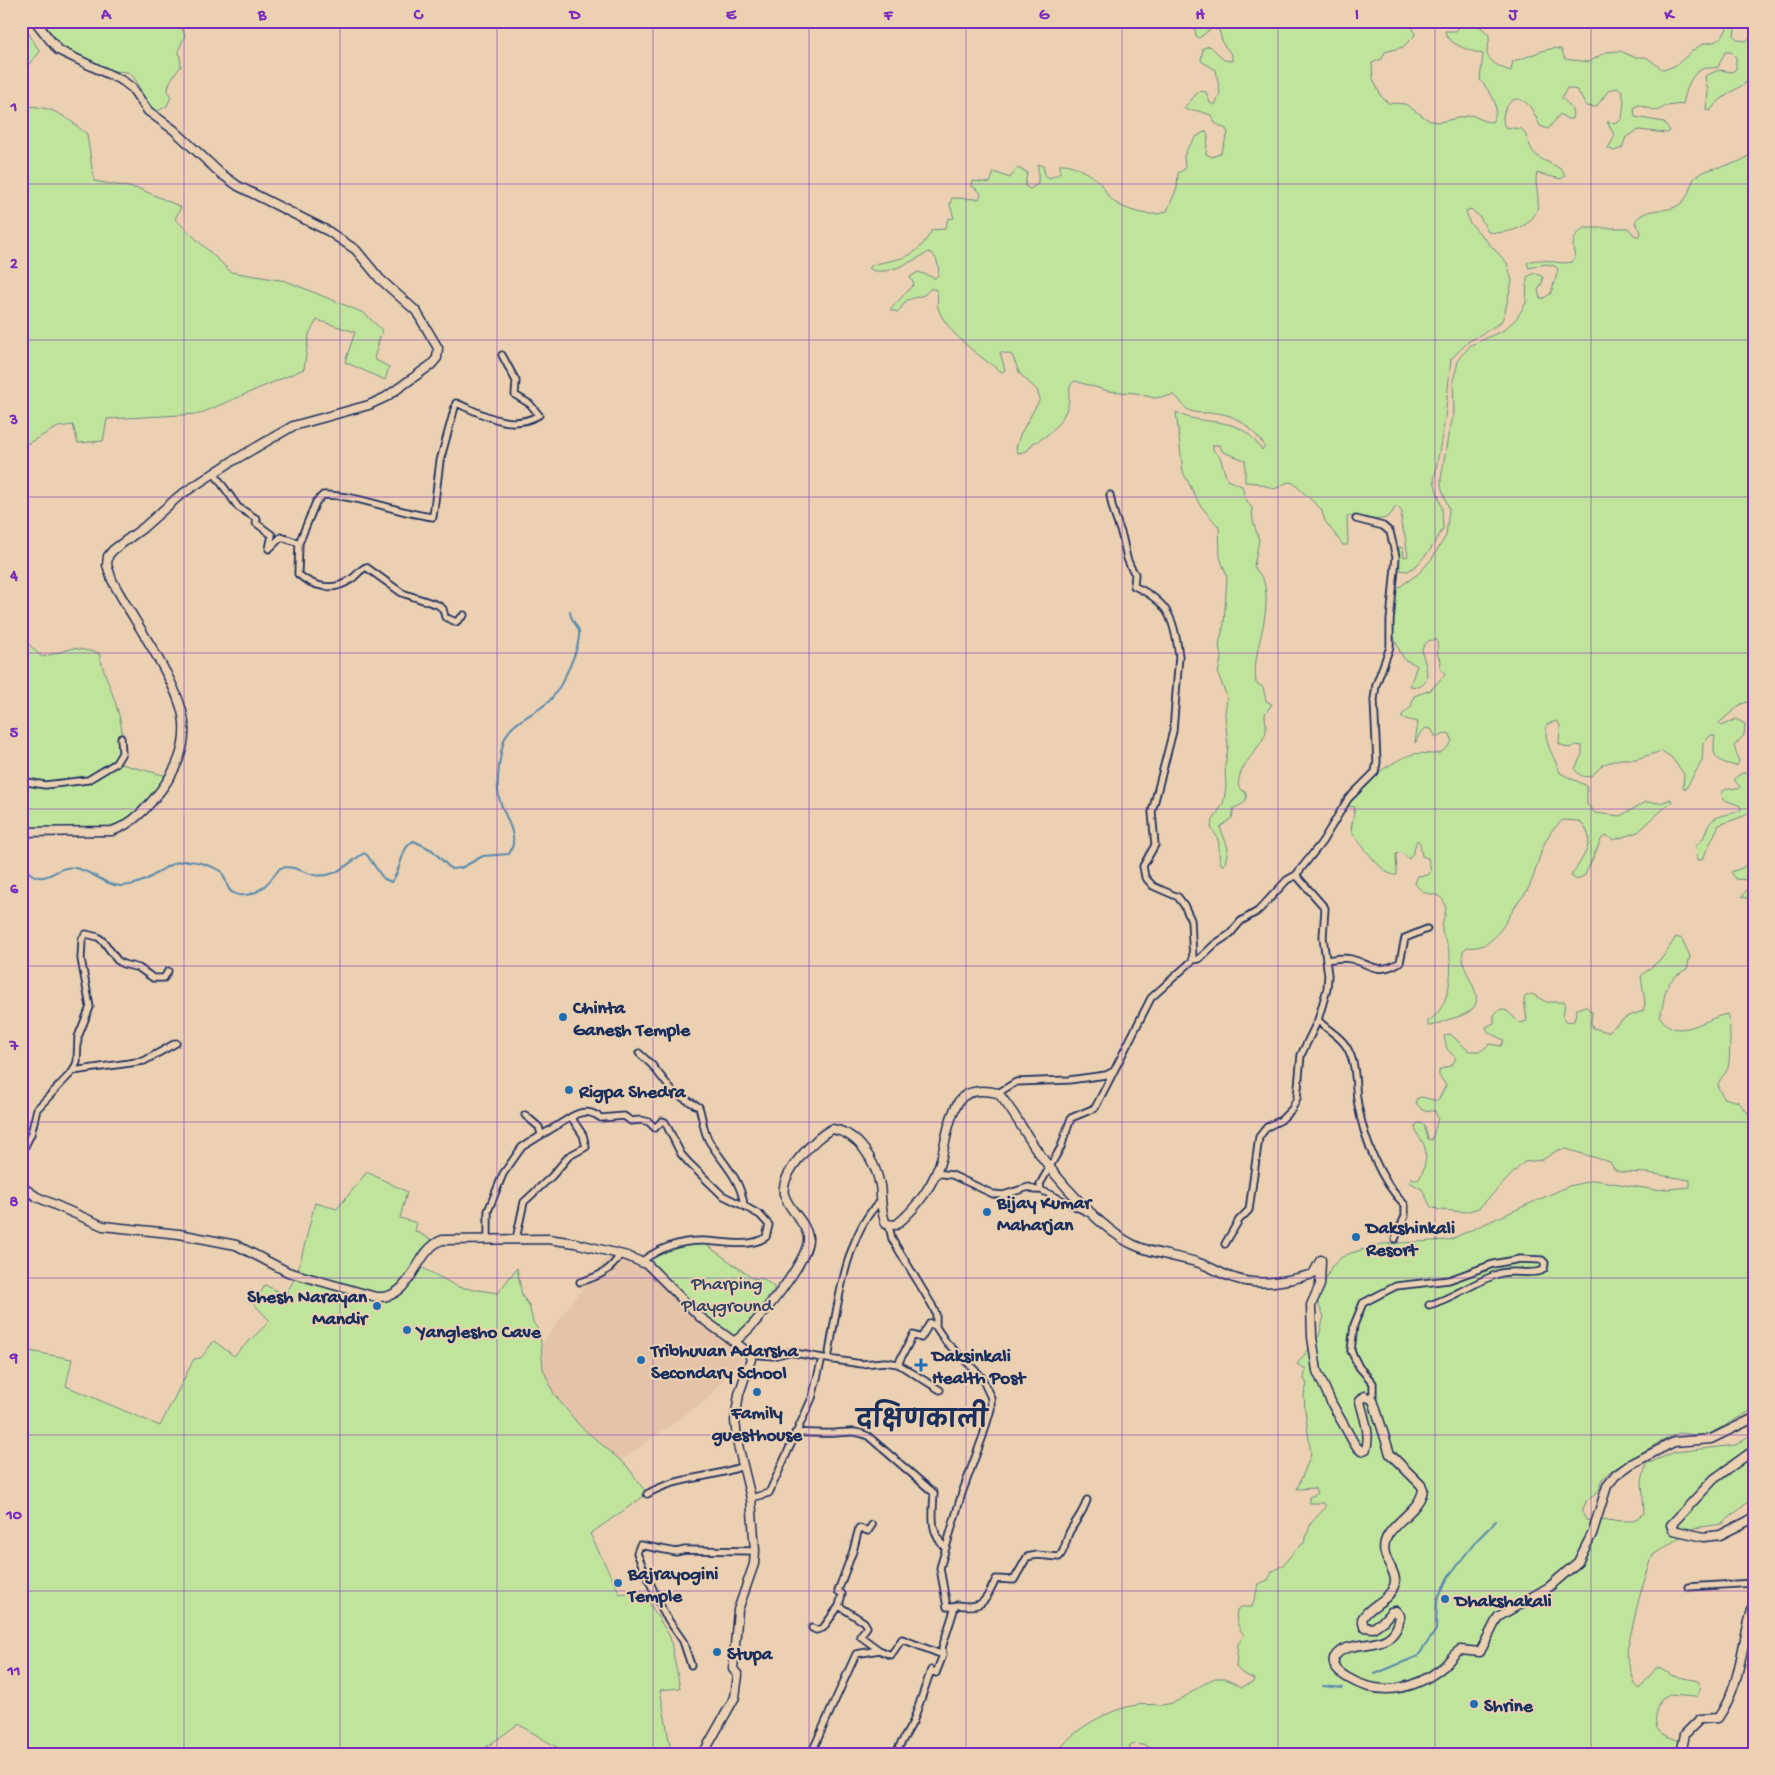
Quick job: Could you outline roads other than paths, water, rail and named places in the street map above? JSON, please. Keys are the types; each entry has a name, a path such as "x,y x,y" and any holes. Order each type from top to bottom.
{"main road":[{"path":"21,832 112,831 124,826 148,806 171,777 180,759 185,736 181,707 161,665 112,580 107,565 108,556 179,496 231,462 293,426 369,405 386,398 431,365 437,358 438,348 416,311 380,279 356,250 328,231 245,190 220,173 174,130 148,111 132,88 123,81 58,50 36,21"},
{"path":"735,1341 744,1335 762,1316 792,1276 808,1247 808,1236 784,1193 784,1183 790,1171 816,1140 832,1129 841,1130 851,1135 864,1148 877,1175 882,1216 889,1226 896,1225 920,1204 935,1172 960,1100 976,1091 998,1093 1009,1106 1050,1168 1094,1216 1119,1236 1133,1244 1148,1251 1172,1254 1246,1281 1286,1282 1313,1274 1321,1260 1321,1282 1311,1305 1312,1337 1316,1368 1332,1404 1355,1445 1361,1451 1366,1450 1367,1442 1365,1415 1360,1400 1365,1396 1373,1400 1390,1454 1421,1485 1423,1492 1418,1503 1391,1530 1384,1544 1385,1557 1394,1579 1394,1586 1385,1599 1367,1611 1362,1618 1364,1627 1373,1628 1391,1612 1396,1611 1400,1616 1397,1626 1391,1636 1381,1642 1340,1650 1335,1655 1333,1661 1338,1670 1351,1680 1382,1690 1394,1690 1426,1678 1443,1666 1460,1650 1480,1652 1498,1617 1549,1587 1570,1570 1578,1562 1592,1534 1607,1486 1624,1468 1674,1442 1711,1439 1754,1418"},
{"path":"21,1186 37,1197 103,1226 179,1234 236,1245 288,1272 376,1297 388,1297 400,1290 436,1242 450,1239 548,1239 575,1243 620,1254 648,1265 700,1318 735,1341 749,1354 751,1363 740,1394 735,1421 751,1498 755,1551 754,1564 738,1610 733,1669 738,1675 735,1698 703,1754"},
{"path":"1754,1450 1714,1479 1671,1525 1673,1530 1704,1537 1720,1535 1754,1518"},
{"path":"1681,1754 1685,1734 1700,1719 1718,1718 1727,1704 1737,1682 1741,1654 1754,1604"}],"street":[{"path":"464,615 456,622 445,617 443,609 438,604 402,593 366,567 360,569 346,582 328,588 318,586 298,574 299,543 316,502 323,495 348,496 411,515 433,517 440,461 456,403 491,418 510,423 528,421 538,415 530,404 515,395 516,381 502,355"},
{"path":"214,473 238,507 253,515 256,523 272,535 269,548 281,537 299,543"},
{"path":"1110,495 1114,518 1120,530 1126,562 1135,574 1134,586 1152,594 1164,606 1171,621 1177,645 1178,656 1172,731 1152,812 1155,845 1143,866 1145,877 1153,886 1178,897 1184,905 1191,920 1193,960"},
{"path":"1041,1190 1040,1184 1061,1147 1071,1118 1095,1108 1151,998 1193,960 1200,959 1214,944 1230,934 1241,921 1258,910 1287,880 1296,875 1322,842 1348,799 1375,772 1377,762 1374,700 1376,685 1390,648 1396,557 1390,532 1383,526 1356,519"},
{"path":"21,781 45,785 88,780 116,763 122,753 121,738"},
{"path":"1225,1244 1239,1220 1249,1210 1259,1137 1267,1127 1281,1120 1292,1109 1298,1098 1301,1055 1318,1020 1327,989 1324,937 1325,908 1296,875"},
{"path":"1326,960 1350,959 1369,968 1386,968 1400,962 1406,938 1427,930"},
{"path":"21,1154 31,1134 37,1109 72,1071 77,1062 78,1037 90,1007 81,959 82,939 86,934 98,937 117,960 139,968 153,978 164,978 168,971"},
{"path":"1318,1020 1327,1030 1339,1037 1354,1063 1358,1107 1370,1146 1393,1194 1405,1205 1406,1216 1395,1239"},
{"path":"72,1071 144,1061 176,1043"},
{"path":"639,1053 652,1065 672,1092 700,1108 702,1121 710,1142 738,1180 743,1192 744,1206"},
{"path":"998,1093 1016,1082 1069,1080 1106,1075 1114,1071"},
{"path":"488,1240 488,1211 503,1174 522,1147 541,1134 576,1114 594,1112 601,1118 624,1116 631,1121 641,1120 655,1128 662,1121 665,1122 681,1154 689,1163 722,1195 760,1215 769,1226 766,1238 760,1241 752,1243 683,1242 664,1247 641,1262"},
{"path":"525,1115 539,1127 541,1134"},
{"path":"516,1239 524,1202 552,1176 569,1156 586,1146 583,1136 571,1117"},
{"path":"935,1172 952,1175 993,1194 1003,1195 1029,1188 1041,1190 1094,1216"},
{"path":"751,1498 769,1493 812,1398 825,1359 838,1300 857,1236 866,1218 880,1202"},
{"path":"889,1226 892,1239 932,1305 936,1314 936,1327"},
{"path":"580,1282 597,1277 605,1272 620,1254"},
{"path":"1373,1400 1373,1383 1359,1367 1351,1351 1354,1325 1363,1303 1396,1286 1448,1280 1493,1264 1520,1259 1542,1260 1545,1263 1544,1269 1541,1271 1503,1273 1476,1283 1447,1300 1429,1305"},
{"path":"898,1364 913,1335 921,1338 930,1323 936,1327 946,1342 981,1376 991,1398 991,1409 983,1436 940,1568 947,1607 955,1607 957,1605 977,1607 983,1603 996,1578 1014,1580 1027,1557 1037,1555 1059,1557 1063,1554 1069,1532 1083,1513 1087,1500"},
{"path":"749,1354 773,1356 789,1352 862,1364 885,1362 898,1364 940,1390"},
{"path":"795,1433 837,1433 846,1430 857,1431 868,1436 934,1493 933,1525 937,1539 945,1548"},
{"path":"647,1494 662,1485 743,1466"},
{"path":"812,1628 816,1630 823,1628 839,1606 842,1594 838,1591 859,1528 868,1531 872,1525"},
{"path":"691,1665 683,1641 665,1615 644,1570 637,1553 640,1545 676,1552 685,1550 755,1551"},
{"path":"1688,1587 1754,1583"},
{"path":"839,1606 864,1622 867,1628 860,1636 880,1650 891,1655 902,1639 943,1655"},
{"path":"895,1754 913,1722 926,1679 931,1670 936,1673 943,1655 942,1648 955,1607"},
{"path":"810,1754 856,1654 880,1650"}],"waterway":[{"path":"21,859 30,873 35,876 43,877 64,868 75,868 81,869 109,883 121,886 135,884 147,879 176,863 188,861 202,863 221,871 232,892 246,895 263,888 280,868 293,868 314,875 328,875 341,869 364,853 383,878 391,882 398,872 403,854 409,844 414,841 432,850 451,869 461,868 483,856 509,854 513,846 512,830 499,798 498,790 503,744 510,730 521,720 547,703 563,680 573,659 579,639 579,631 571,617 570,611"},
{"path":"1375,1674 1418,1656 1436,1630 1437,1600 1448,1577 1476,1541 1496,1521"},
{"path":"1323,1686 1343,1688"}],"place":[{"name":"Chinta Ganesh Temple","path":"563,1017"},
{"name":"Rigpa Shedra","path":"569,1090"},
{"name":"Bijay Kumar Maharjan","path":"987,1212"},
{"name":"Dakshinkali Resort","path":"1356,1237"},
{"name":"Shesh Narayan Mandir","path":"377,1306"},
{"name":"Yanglesho Cave","path":"407,1330"},
{"name":"Tribhuvan Adarsha Secondary School","path":"641,1360"},
{"name":"Daksinkali Health Post","path":"921,1365"},
{"name":"Family guesthouse","path":"757,1392"},
{"name":"Bajrayogini Temple","path":"618,1583"},
{"name":"Dhakshakali","path":"1445,1599"},
{"name":"Stupa","path":"717,1652"},
{"name":"Shrine","path":"1474,1704"}],"district":[{"name":"दक्षि‍णकाली","path":"922,1419"}],"park label":[{"name":"Pharping Playground","path":"727,1293"}]}
